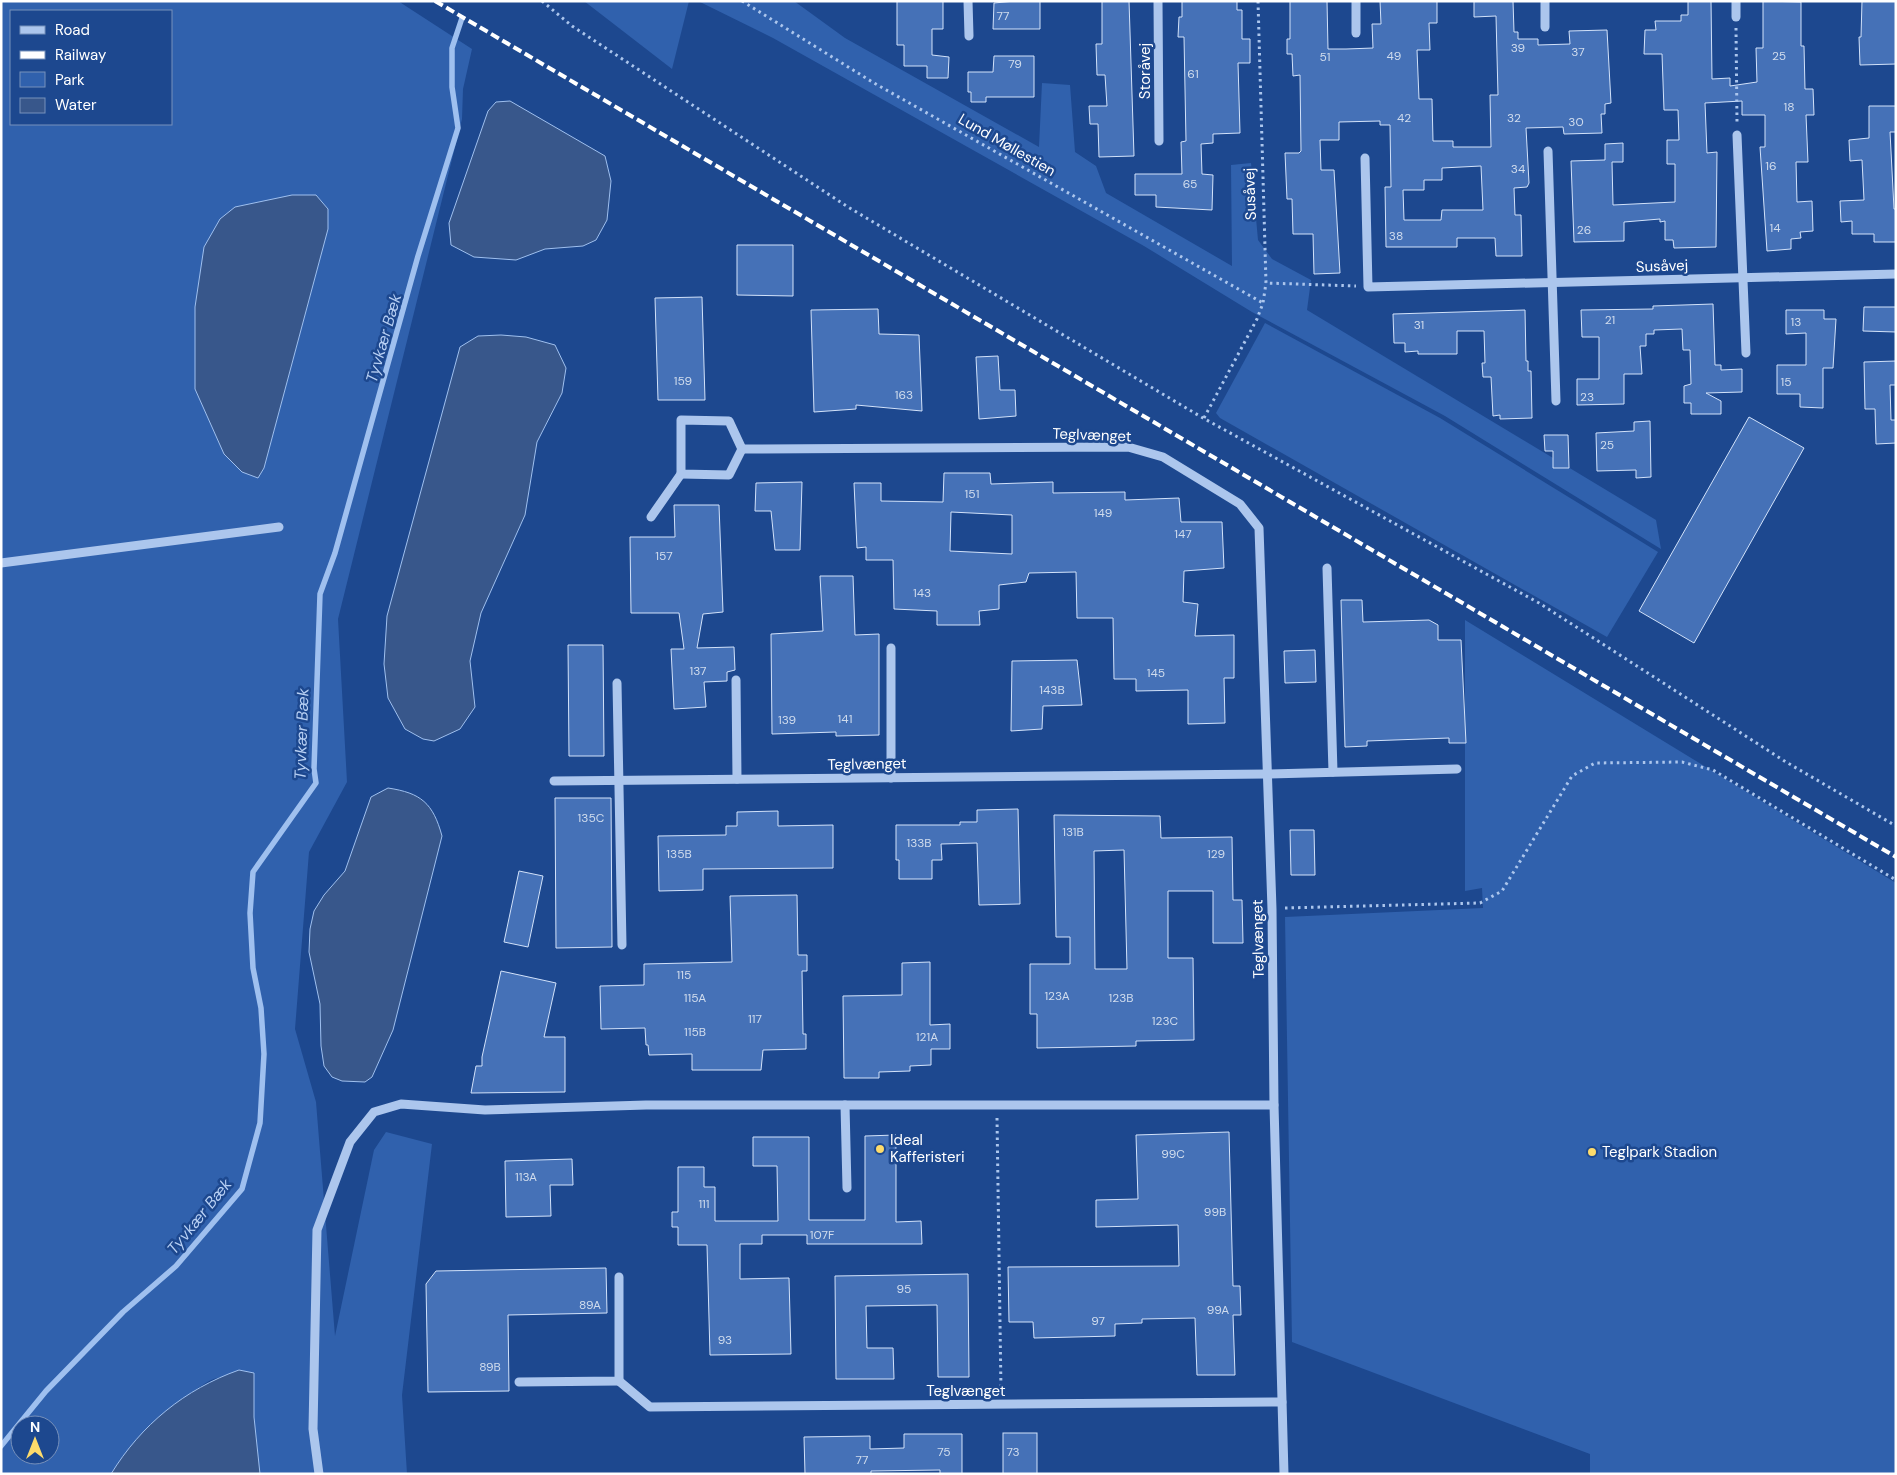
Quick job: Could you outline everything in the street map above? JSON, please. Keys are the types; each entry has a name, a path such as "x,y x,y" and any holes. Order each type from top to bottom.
{"street":[{"path":"968,1 969,36"},
{"name":"Storåvej","path":"1158,1 1159,141"},
{"path":"1356,1 1356,32"},
{"path":"1544,1 1545,27"},
{"path":"1736,1 1736,17"},
{"path":"1737,135 1746,352"},
{"path":"1548,151 1556,401"},
{"path":"1365,158 1368,287"},
{"name":"Susåvej","path":"1368,287 1896,274"},
{"path":"651,517 681,474 680,420 729,420 742,449 729,475 681,474"},
{"name":"Teglvænget","path":"742,449 1128,447 1163,457 1240,504 1259,528 1272,909 1274,1105 1284,1474"},
{"path":"1,563 279,527"},
{"path":"1327,568 1333,772"},
{"path":"891,648 891,778"},
{"path":"736,680 737,780"},
{"path":"617,683 622,945"},
{"path":"1267,774 1457,769"},
{"name":"Teglvænget","path":"554,781 1267,774"},
{"path":"320,1474 313,1429 317,1230 350,1142 374,1112 401,1104 485,1110 646,1106 1274,1105"},
{"path":"845,1105 847,1188"},
{"path":"519,1382 619,1381 620,1278"},
{"name":"Teglvænget","path":"619,1381 650,1407 1282,1402"}],"path":[{"path":"542,1 572,26 848,207 1204,418 1539,603 1786,762 1896,826"},
{"name":"Lund Møllestien","path":"742,1 874,83 1263,303"},
{"name":"Susåvej","path":"1204,418 1258,319 1266,283 1258,1"},
{"path":"1736,17 1737,135"},
{"path":"1266,283 1368,287"},
{"path":"1272,909 1480,903 1502,891 1572,776 1595,763 1682,762 1713,770 1896,880"},
{"path":"997,1105 1002,1404"}],"green space":[{"path":"1,1 398,1 472,49 463,89 462,119 338,619 347,782 309,852 295,1029 316,1102 335,1336 374,1150 386,1132 432,1144 402,1395 407,1474 260,1474 254,1417 254,1374 219,1378 197,1388 156,1423 111,1474 1,1474","holes":["316,195 328,209 328,229 264,468 258,478 195,307"]},
{"path":"584,1 689,1 672,69"},
{"path":"698,1 794,1 845,38 1039,147 1042,83 1070,85 1075,152 1096,166 1106,193 1232,266 1231,165 1251,163 1258,240 1272,259 1311,280 1307,310 1656,520 1661,549 1445,416 1252,312 1144,246 773,38"},
{"path":"1265,323 1440,418 1658,552 1607,637 1220,418 1216,413"},
{"name":"Teglpark Stadion","path":"1465,620 1896,883 1896,1474 1590,1474 1590,1454 1292,1342 1285,917 1483,908 1482,888 1465,891"}],"water":[{"path":"510,101 605,156 611,181 607,220 596,240 583,246 545,249 516,260 474,257 451,245 449,223 488,111 496,102"},
{"path":"292,195 316,195 328,209 328,229 264,468 258,478 242,472 224,454 195,389 195,307 204,247 220,219 235,207"},
{"path":"478,336 526,337 555,345 566,368 562,393 537,442 525,515 481,613 470,661 475,707 460,729 434,741 423,739 405,729 388,698 384,664 387,616 460,347"},
{"path":"388,788 409,793 424,801 434,815 442,836 393,1030 372,1077 365,1082 342,1081 332,1077 324,1066 321,1046 320,1004 309,952 310,929 314,911 324,895 345,871 371,797"},
{"path":"239,1370 254,1373 254,1417 260,1474 111,1474 136,1440 166,1411 200,1387"}],"building":[{"path":"897,1 943,1 943,29 932,29 932,55 949,57 948,78 927,78 927,66 904,66 904,45 897,45"},
{"path":"1040,1 1040,29 993,29 994,3"},
{"path":"1102,1 1129,1 1134,156 1099,157 1098,124 1090,124 1089,106 1107,106 1105,75 1097,75 1096,44 1102,44"},
{"path":"1182,1 1237,1 1237,10 1242,10 1242,39 1250,39 1250,63 1238,63 1240,133 1213,134 1213,143 1201,144 1202,174 1213,175 1212,210 1156,207 1156,195 1135,195 1135,174 1182,174 1181,142 1186,141 1184,37 1178,37 1179,17 1182,17"},
{"path":"1290,1 1327,1 1328,49 1346,49 1373,48 1372,24 1381,24 1380,1 1437,1 1437,23 1429,23 1430,50 1417,50 1419,99 1432,99 1433,141 1453,141 1453,147 1491,147 1490,95 1498,95 1496,16 1474,17 1474,1 1513,1 1514,32 1518,32 1518,39 1538,39 1538,45 1570,44 1569,31 1607,30 1611,103 1605,104 1605,114 1601,114 1602,133 1564,134 1563,127 1526,128 1529,183 1527,187 1514,188 1515,215 1521,215 1522,256 1496,256 1495,238 1457,238 1457,247 1386,247 1385,187 1391,187 1390,125 1380,125 1380,121 1339,122 1339,140 1320,140 1321,170 1334,170 1340,273 1314,274 1313,234 1293,234 1292,199 1287,199 1285,153 1299,153 1301,151 1300,75 1293,76 1292,54 1287,54 1287,39 1290,39","holes":["1481,166 1483,210 1442,210 1441,220 1404,220 1403,190 1424,190 1424,180 1442,180 1442,168"]},
{"path":"1688,1 1711,1 1712,79 1730,78 1730,86 1757,82 1756,48 1763,48 1763,1 1801,2 1801,46 1804,46 1805,89 1813,89 1814,115 1806,115 1808,162 1796,162 1797,202 1812,201 1813,231 1800,232 1801,238 1791,239 1791,249 1767,251 1760,147 1765,147 1765,115 1742,115 1742,101 1705,103 1707,153 1717,152 1716,247 1674,248 1673,240 1665,240 1665,221 1660,222 1660,219 1624,222 1624,241 1574,242 1571,161 1605,160 1605,144 1623,143 1623,162 1612,162 1613,205 1675,202 1675,164 1667,164 1667,140 1679,140 1678,110 1664,110 1662,54 1644,54 1645,30 1656,30 1655,21 1681,21 1681,15 1688,15"},
{"path":"1862,1 1896,1 1896,64 1860,65 1859,37 1861,37"},
{"path":"994,56 1034,56 1034,97 986,97 986,102 971,102 971,92 968,92 968,72 993,72"},
{"path":"1869,106 1896,106 1896,132 1890,132 1894,209 1896,209 1896,242 1874,242 1874,234 1852,234 1852,221 1841,222 1840,201 1864,200 1862,160 1850,161 1849,140 1869,138"},
{"path":"737,245 793,245 793,296 737,295"},
{"path":"702,297 705,400 658,400 655,298"},
{"path":"1713,304 1715,365 1721,365 1721,370 1742,369 1742,392 1706,393 1721,401 1721,414 1691,414 1691,403 1684,403 1684,386 1691,384 1690,350 1683,350 1682,329 1654,330 1654,334 1646,334 1646,346 1640,346 1642,374 1624,374 1624,404 1577,405 1577,379 1599,379 1599,337 1582,337 1581,310 1653,309 1653,306"},
{"path":"1864,307 1896,307 1896,332 1863,331"},
{"path":"878,309 879,334 919,335 922,411 856,405 856,409 814,412 811,310"},
{"path":"1525,310 1526,361 1528,361 1528,371 1531,371 1532,418 1500,419 1500,415 1493,416 1491,377 1483,377 1482,363 1485,363 1484,331 1457,331 1457,354 1405,352 1405,343 1394,343 1393,314"},
{"path":"1786,310 1824,310 1824,319 1836,319 1833,368 1823,368 1823,408 1800,407 1800,394 1777,394 1777,365 1806,365 1806,333 1786,334"},
{"path":"998,356 1000,390 1015,390 1016,416 979,419 976,357"},
{"path":"1896,361 1896,385 1890,385 1891,420 1896,420 1896,443 1876,444 1875,409 1865,409 1864,362"},
{"path":"1749,417 1804,448 1694,643 1639,611"},
{"path":"1650,421 1651,477 1636,478 1636,470 1597,471 1596,433 1634,431 1634,422"},
{"path":"1544,435 1568,435 1569,468 1553,468 1553,451 1545,451"},
{"path":"944,473 990,473 991,484 1053,482 1053,493 1125,492 1125,500 1179,498 1181,522 1222,522 1224,568 1184,571 1183,602 1198,604 1195,636 1234,635 1234,678 1224,678 1225,723 1188,724 1188,690 1136,691 1136,679 1114,679 1113,618 1077,618 1076,572 1029,573 1026,582 999,585 999,609 979,611 980,625 937,625 937,611 894,609 893,560 866,560 866,547 857,548 854,483 881,483 881,501 943,502","holes":["951,512 1012,515 1012,554 950,551"]},
{"path":"802,482 800,550 775,550 771,511 755,511 756,483"},
{"path":"674,505 719,505 723,612 703,614 697,648 734,647 735,670 727,672 727,681 704,682 706,707 674,709 671,649 684,649 679,613 631,613 630,537 675,537"},
{"path":"820,576 853,576 855,635 879,634 879,735 836,736 836,732 772,734 771,634 823,631"},
{"path":"1341,600 1362,600 1363,622 1429,620 1438,625 1438,640 1461,640 1466,743 1449,743 1449,738 1367,741 1367,746 1345,747"},
{"path":"568,645 603,645 604,756 569,756"},
{"path":"1315,650 1316,682 1285,683 1284,651"},
{"path":"1077,660 1082,705 1043,706 1042,729 1011,731 1012,661"},
{"path":"555,798 611,798 612,947 556,948"},
{"path":"1018,809 1020,904 979,905 977,843 941,844 942,860 932,860 932,879 899,879 899,860 896,860 896,825 960,825 960,822 977,822 977,810"},
{"path":"778,811 778,826 833,825 833,868 703,869 703,890 659,891 658,836 726,835 726,826 737,826 737,812"},
{"path":"1054,815 1160,816 1161,838 1232,837 1233,900 1242,900 1243,943 1213,943 1213,891 1168,891 1168,958 1193,958 1194,1040 1136,1041 1136,1046 1037,1048 1037,1014 1030,1014 1030,964 1070,964 1070,937 1056,937","holes":["1124,850 1127,969 1095,969 1094,851"]},
{"path":"1290,830 1314,830 1315,875 1291,875"},
{"path":"519,871 543,876 528,947 504,942"},
{"path":"797,895 798,955 807,955 807,971 802,971 803,1034 806,1034 806,1049 763,1050 761,1070 692,1070 692,1054 649,1055 648,1045 646,1045 645,1028 601,1029 600,986 644,985 644,964 732,962 730,896"},
{"path":"930,962 930,1025 950,1024 950,1049 931,1049 931,1065 910,1066 910,1071 879,1072 879,1078 844,1078 843,996 902,995 902,963"},
{"path":"501,971 556,983 544,1037 565,1037 565,1092 471,1093 476,1066 482,1066 482,1057"},
{"path":"1229,1132 1233,1286 1240,1286 1241,1315 1233,1315 1235,1375 1197,1375 1195,1318 1142,1319 1142,1323 1115,1324 1115,1336 1034,1338 1033,1322 1009,1322 1008,1267 1179,1266 1178,1225 1096,1227 1096,1200 1138,1199 1136,1135"},
{"path":"896,1135 896,1222 921,1221 922,1244 807,1244 807,1235 762,1235 762,1244 740,1244 740,1279 789,1278 791,1354 710,1355 707,1245 678,1245 678,1227 672,1227 672,1212 678,1212 678,1167 704,1167 704,1187 715,1187 715,1221 778,1221 777,1166 753,1166 753,1137 809,1137 809,1220 865,1220 865,1136"},
{"path":"572,1159 573,1185 550,1185 551,1216 506,1217 505,1161"},
{"path":"606,1268 607,1313 508,1315 509,1391 428,1392 426,1284 436,1271"},
{"path":"968,1274 969,1377 938,1377 937,1305 866,1306 867,1348 893,1348 894,1379 836,1379 835,1276"},
{"path":"1003,1433 1037,1433 1037,1474 1003,1474"},
{"path":"904,1434 962,1434 962,1474 940,1474 940,1470 871,1471 871,1474 805,1474 804,1437 870,1436 870,1449 904,1448"}],"waterway":[{"name":"Tyvkær Bæk","path":"1,1446 46,1391 123,1312 176,1266 242,1189 260,1123 264,1054 261,1008 253,968 250,913 253,872 316,783 314,769 320,594 335,553 418,256 458,128 452,87 452,48 462,18"}],"railway":[{"path":"435,1 1896,857"}],"place":[{"name":"Ideal Kafferisteri","path":"880,1149"},
{"name":"Teglpark Stadion","path":"1592,1152"}]}
